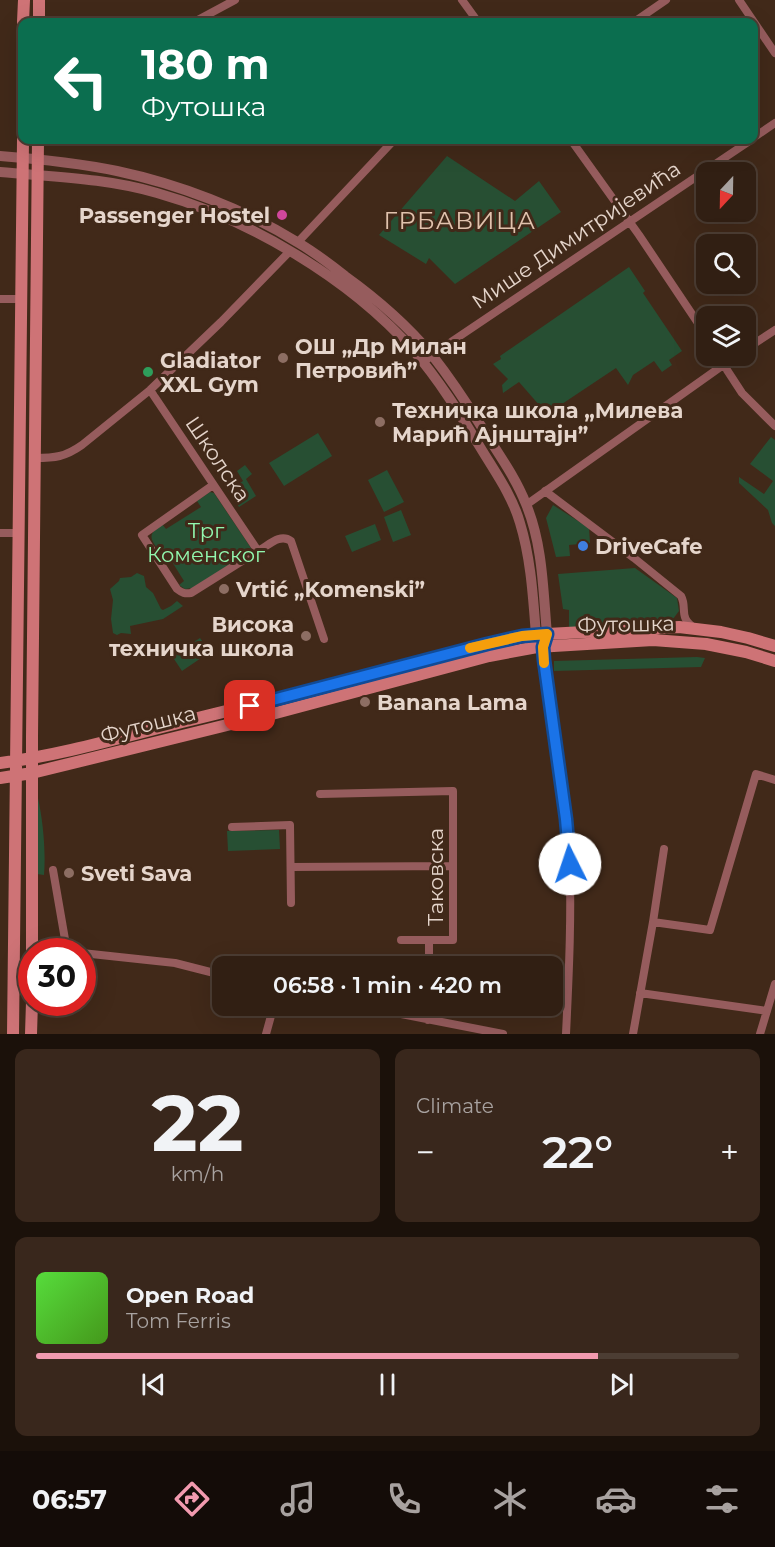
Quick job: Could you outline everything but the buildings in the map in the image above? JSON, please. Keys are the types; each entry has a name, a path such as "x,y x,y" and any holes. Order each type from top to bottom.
{"main road":[{"path":"23,18 24,0"},
{"path":"39,0 39,18"},
{"path":"14,1034 24,775 18,533 23,144"},
{"path":"24,760 35,458 38,144"},
{"name":"Футошка","path":"0,763 24,760 272,700 487,644 541,634 662,627 721,632 775,646"},
{"name":"Футошка","path":"0,778 24,775 272,714 489,656 543,647 652,640 706,644 746,652 775,661"},
{"path":"24,775 31,938"},
{"path":"32,1016 32,1034"}],"street":[{"path":"201,18 235,0"},
{"path":"462,0 475,18"},
{"path":"640,18 666,0"},
{"path":"739,0 751,18"},
{"path":"758,28 775,53"},
{"name":"Мише Димитријевића","path":"758,135 775,123"},
{"path":"298,242 389,144"},
{"path":"574,144 630,221 696,320"},
{"name":"Мише Димитријевића","path":"427,359 745,144"},
{"path":"0,156 116,171 204,197 265,224 298,242 376,300 403,324 427,359 511,497 527,549 543,647 569,847 570,941 566,1034"},
{"path":"0,172 112,183 158,193 208,211 290,251 371,309 410,347 427,359 467,403 512,475 526,505 540,553 541,634"},
{"path":"35,458 58,458 71,453 150,390 290,251"},
{"path":"0,299 21,299"},
{"path":"756,342 775,330"},
{"path":"526,505 713,366"},
{"path":"726,366 742,393 775,426"},
{"name":"Школска","path":"150,390 258,551"},
{"path":"213,485 142,535 177,589 187,594 280,538 287,538 291,542 324,639"},
{"path":"545,491 681,596 683,613 690,625 696,629"},
{"path":"0,533 18,533"},
{"path":"662,627 683,613"},
{"path":"653,922 710,930 756,774 775,780"},
{"name":"Таковска","path":"320,794 453,790 453,940 401,940"},
{"path":"232,827 291,825 291,903"},
{"path":"633,1034 664,849"},
{"path":"291,867 453,866"},
{"path":"54,870 66,938"},
{"name":"Таковска","path":"429,940 429,956"},
{"path":"96,955 177,964 212,973"},
{"path":"760,1034 775,984"},
{"path":"640,993 767,1011"},
{"path":"266,1034 271,1016"},
{"path":"409,1016 503,1034"}],"green space":[{"path":"447,156 515,201 539,181 561,212 455,284 429,258 426,264 379,235"},
{"path":"629,267 645,291 643,293 682,351 669,360 672,365 662,372 654,361 633,375 628,385 616,368 547,414 519,382 503,393 502,385 508,379 493,364 501,359 500,356"},
{"path":"318,433 332,456 284,486 269,463"},
{"path":"771,437 775,440 775,526 768,510 739,483 739,477 764,494 773,481 750,464"},
{"path":"245,465 252,474 246,479 256,496 239,507 228,491 243,481 237,471"},
{"path":"387,470 404,502 384,512 368,480"},
{"name":"Трг Коменског","path":"210,492 214,493 251,548 251,552 192,588 185,589 179,585 184,581 164,549 159,551 153,542 152,534 162,524 166,529 201,507 197,501"},
{"path":"553,505 589,528 590,543 569,545 570,556 556,557 546,518"},
{"path":"401,510 411,535 393,542 384,517"},
{"path":"375,524 381,540 352,552 345,536"},
{"path":"635,568 677,598 679,611 673,619 662,625 569,629 569,610 563,609 558,574"},
{"path":"137,573 144,576 146,587 153,593 161,609 177,601 183,606 163,619 130,626 131,634 117,635 113,633 111,619 113,600 110,589 120,578 131,577"},
{"path":"200,638 210,652 182,671 172,656"},
{"path":"705,658 701,667 554,671 554,661"},
{"path":"38,798 44,836 44,875 37,874"},
{"path":"279,830 280,849 228,851 227,831"}],"slow traffic":[{"path":"470,648 522,636 547,634 543,647 544,663"}],"place":[{"name":"Passenger Hostel","path":"282,215"},
{"name":"ОШ „Др Милан Петровић”","path":"283,358"},
{"name":"Gladiator XXL Gym","path":"148,372"},
{"name":"Техничка школа „Милева Марић Ајнштајн”","path":"380,422"},
{"name":"DriveCafe","path":"583,546"},
{"name":"Vrtić „Komenski”","path":"224,589"},
{"name":"Висока техничка школа","path":"306,636"},
{"name":"Banana Lama","path":"365,702"},
{"name":"Sveti Sava","path":"69,873"}],"district":[{"name":"ГРБАВИЦА","path":"460,220"}],"route":[{"path":"250,706 487,644 522,636 547,634 543,647 544,660 570,864"}]}
